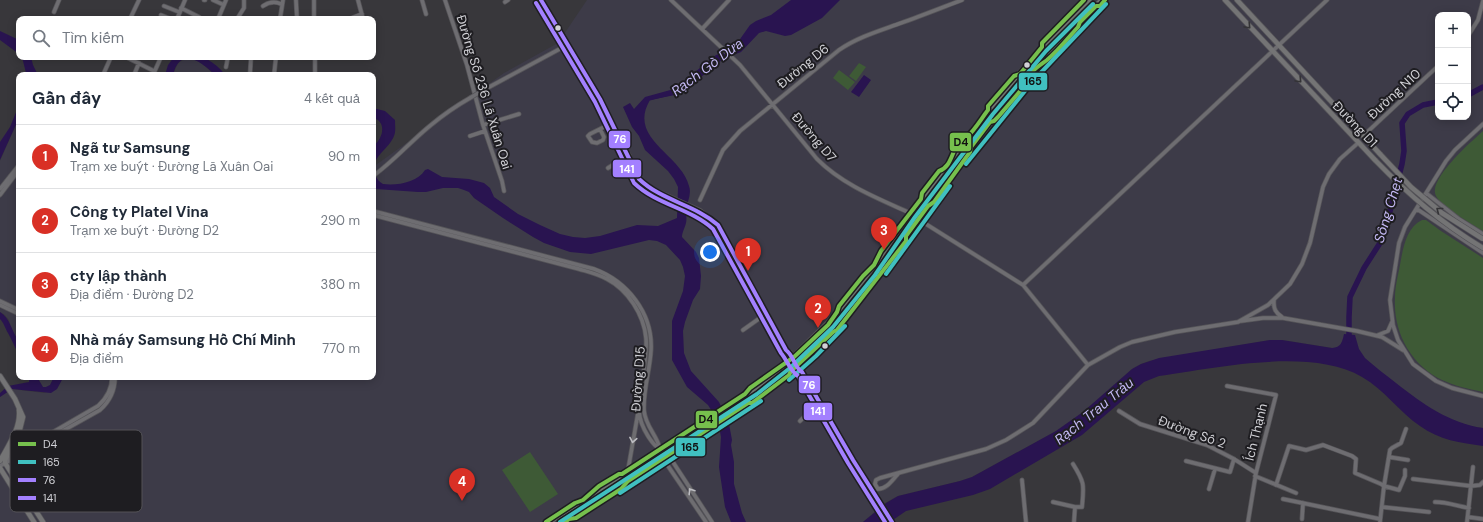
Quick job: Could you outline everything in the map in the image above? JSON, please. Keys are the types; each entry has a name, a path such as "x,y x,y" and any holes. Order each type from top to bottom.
{"main road":[{"path":"1042,47 1042,43 1084,0"},
{"path":"549,522 734,402 786,364 825,327 881,256 899,228 988,110 1042,47 1089,0"},
{"path":"567,521 628,481 668,458 699,435 748,403 797,366 833,332 852,309 991,121 1041,62 1102,0"},
{"path":"1096,6 1100,6 1106,0"},
{"path":"1028,64 1035,69"},
{"path":"975,127 983,132"},
{"path":"910,213 918,219"},
{"path":"792,358 797,366"},
{"path":"660,449 668,458"},
{"path":"546,522 575,503 580,502"}],"street":[{"path":"54,12 59,0"},
{"path":"131,16 139,0"},
{"path":"178,16 185,0"},
{"path":"213,0 224,5"},
{"path":"219,16 226,0"},
{"path":"239,16 244,8 244,0"},
{"path":"296,0 296,16"},
{"path":"314,0 314,16"},
{"path":"357,16 362,14 358,0"},
{"path":"422,0 426,14"},
{"name":"Đường Số 236 Lã Xuân Oai","path":"444,0 467,65 482,125 504,191"},
{"path":"541,0 600,99 629,155 639,179 643,184 655,192 700,211 711,218 718,225 786,350 790,353 792,358"},
{"path":"671,0 702,29 729,0"},
{"name":"Đường D6","path":"700,200 723,150 740,131 849,43 962,0"},
{"name":"Đường D1","path":"1225,0 1272,52 1408,194 1444,223 1483,248"},
{"name":"Đường D1","path":"1237,0 1411,187 1442,213 1483,239"},
{"path":"1022,285 1279,46 1326,0"},
{"path":"1471,31 1478,20 1483,1"},
{"path":"263,6 268,3 282,2 280,16"},
{"path":"164,6 199,16"},
{"name":"Đường D7","path":"702,29 740,66 817,159 830,172 849,185 910,213"},
{"path":"376,174 456,106 567,45"},
{"path":"104,72 108,60"},
{"path":"132,60 152,72"},
{"path":"154,72 160,60"},
{"path":"226,67 227,60"},
{"path":"250,72 251,60"},
{"path":"274,72 276,60"},
{"path":"315,60 315,72"},
{"path":"135,72 139,63"},
{"name":"Đường N10","path":"1363,136 1435,69"},
{"path":"482,125 519,114"},
{"path":"600,129 604,140 597,143 592,142 588,136 600,129 612,123"},
{"path":"1483,124 1450,156 1405,227 1399,243 1390,300 1392,322 1398,340 1414,364 1428,377 1436,381 1452,388 1483,396"},
{"path":"470,136 485,131"},
{"path":"1238,322 1268,305 1290,284 1302,264 1310,243 1323,188 1329,174 1340,159 1358,143"},
{"path":"608,168 629,155"},
{"path":"0,195 3,187 16,169"},
{"path":"3,187 16,173"},
{"path":"1426,193 1460,219 1483,234"},
{"path":"1417,209 1483,253"},
{"name":"Đường D15","path":"376,212 593,273 608,280 625,293 635,308 645,331 646,350 638,410 641,425 654,446 660,449"},
{"name":"Đường D15","path":"376,216 594,269 614,278 631,294 642,311 649,330 651,350 644,411 647,423 659,444 660,449"},
{"path":"918,219 1022,285 1088,365"},
{"path":"1274,300 1274,309 1277,314 1283,318"},
{"path":"0,301 16,309"},
{"path":"0,305 16,313"},
{"path":"743,330 767,313"},
{"path":"898,474 883,489 878,489 875,484 876,480 880,478 986,449 1006,440 1033,423 1088,365 1109,352 1132,342 1175,332 1264,318 1283,318 1357,330 1378,335 1404,351"},
{"path":"1378,335 1388,331 1392,322"},
{"path":"646,350 651,350"},
{"path":"797,366 892,522"},
{"path":"0,376 6,383 22,414 23,420 20,430"},
{"path":"57,430 98,406 108,396 112,380"},
{"path":"63,430 100,410 112,394 115,386 115,380"},
{"name":"Ích Thạnh","path":"1227,386 1276,395 1255,475 1248,522"},
{"path":"639,398 645,398"},
{"path":"800,421 817,404"},
{"path":"16,430 18,424 18,406"},
{"path":"628,470 638,410"},
{"name":"Đường Số 2","path":"1119,411 1140,424 1207,445 1234,459 1255,475 1281,488 1296,493"},
{"path":"1283,499 1380,520 1391,448 1401,443 1406,429"},
{"path":"3,462 10,444"},
{"path":"1276,485 1289,446 1306,450 1323,445 1354,456 1356,460 1355,473 1384,486 1399,490 1405,476 1405,470"},
{"path":"10,449 0,467 10,483"},
{"path":"1389,457 1408,460"},
{"path":"668,458 666,463 706,522"},
{"path":"668,458 712,522"},
{"path":"1186,461 1230,472 1234,459"},
{"path":"3,462 10,472"},
{"path":"1053,502 1082,507 1084,488 1082,479 1073,464"},
{"path":"1467,522 1473,467"},
{"path":"1210,489 1216,469"},
{"path":"1413,479 1471,486 1483,482"},
{"path":"1022,480 1026,522"},
{"path":"1435,502 1450,503 1469,508"},
{"path":"1302,519 1303,503"},
{"path":"1074,522 1075,507"},
{"path":"1382,507 1429,512"},
{"path":"28,512 34,522"},
{"path":"36,512 43,522"},
{"path":"1468,517 1483,519"}],"shaded area":[{"path":"587,0 1483,0 1483,428 1453,421 1437,413 1332,348 1282,340 1270,340 1149,361 1141,364 1132,369 1083,412 1056,431 972,477 898,496 885,503 863,522 0,522 0,397 11,389 44,393 57,389 61,380 376,380 376,165 504,73 558,43"},
{"path":"183,60 196,60 212,72 174,72 178,63"},
{"path":"16,125 16,338 13,334 9,320 0,312 0,161"},
{"path":"39,380 52,380 50,385 43,387"}],"green space":[{"path":"859,63 866,67 856,81 849,76"},
{"path":"839,70 855,82 848,90 833,78"},
{"path":"1483,131 1483,231 1444,205 1436,196 1435,189 1438,180 1452,161"},
{"path":"1422,220 1426,220 1483,258 1483,392 1452,384 1431,374 1421,366 1413,356 1401,335 1395,311 1395,294 1402,252 1406,239 1412,228"},
{"path":"530,452 558,494 530,512 502,470"}],"water":[{"path":"791,0 840,0 822,18 791,35 785,36 766,31 759,33 741,52 723,59 690,86 675,95 650,100 645,114 645,125 650,136 684,175 690,189 686,210 686,225 682,233 682,237 696,252 699,258 701,276 700,289 693,300 683,331 684,353 691,371 719,402 729,424 734,462 734,484 746,522 731,522 725,507 719,467 721,437 718,421 708,405 687,387 672,360 672,321 683,291 685,276 680,260 666,245 657,241 649,240 591,254 570,252 544,243 533,237 474,198 469,192 458,188 443,188 426,192 376,189 376,177 383,184 401,184 417,178 428,169 442,177 469,179 484,183 490,188 494,197 518,214 560,234 573,237 585,238 600,236 637,225 658,226 677,218 678,187 668,171 645,150 623,107 630,103 634,109 645,97 674,89 716,55 733,49 750,25 771,15"},
{"path":"0,31 16,39 16,52 0,40"},
{"path":"23,60 32,60 36,72 26,72"},
{"path":"172,60 184,60 176,66 174,72 166,72"},
{"path":"194,60 208,60 223,72 212,72"},
{"path":"864,75 871,80 859,97 851,92"},
{"path":"376,109 385,111 395,120 394,136 376,160 376,144 381,135 382,126 376,119"},
{"path":"16,112 16,125 0,160 0,142 10,127"},
{"path":"0,312 9,322 16,337 16,349 3,324 0,319"},
{"name":"Rạch Trau Trảu","path":"1344,334 1355,335 1359,349 1365,358 1426,405 1459,422 1483,428 1483,446 1442,438 1427,431 1405,414 1370,382 1341,368 1316,363 1290,361 1235,365 1159,376 1144,382 1082,435 990,489 973,495 906,511 890,522 863,522 886,503 898,496 972,477 1056,431 1083,412 1132,369 1141,364 1159,358 1270,340 1282,340 1332,348 1341,344"},
{"path":"29,380 39,380 43,387 46,387 50,385 52,380 62,380 57,389 51,393 12,389 0,397 0,393 8,386 29,382"}],"pier":[{"path":"879,506 890,522 882,522 874,510"}],"waterway":[{"name":"Sông Chẹt","path":"1471,93 1483,87"},
{"name":"Rạch Gò Dừa","path":"650,100 670,95"},
{"name":"Sông Chẹt","path":"1349,340 1350,297 1364,268 1380,243 1387,223 1402,164 1404,151 1402,123 1408,114 1423,105 1435,103"}],"transit line":[{"name":"76","path":"541,0 600,99 639,179 658,193 699,212 718,225 786,350 789,352 797,367 802,372 853,460 892,522"},
{"name":"D4","path":"546,522 575,503 583,500 599,486 619,474 622,474 745,394 750,388 794,357 828,325 837,312 839,306 863,276 874,265 881,251 921,199 922,193 939,171 947,165 957,145 969,135 988,110 988,106 1014,76 1020,74 1042,47 1042,43 1084,0"},
{"name":"D4","path":"565,522 569,519 576,518 621,489 628,481 748,403 752,403 789,375 791,371 837,330 906,241 906,236 928,206 934,202 970,152 971,147 990,122 994,121 998,117 1027,83 1032,72 1055,52 1078,27 1080,22 1096,6 1100,6 1105,0"},
{"name":"141","path":"536,3 595,102 634,183 653,197 694,216 713,229 781,353 798,376 848,463 885,522"},
{"name":"165","path":"560,522 757,394 790,368 833,327 875,275 915,217 993,114 1046,51 1093,4"},
{"name":"165","path":"966,164 1033,81 1106,4"},
{"name":"165","path":"886,274 950,186"},
{"name":"165","path":"789,380 816,356 845,326"},
{"name":"165","path":"620,493 761,401"}],"place":[{"name":"cty lập thành","path":"884,250"},
{"name":"Ngã tư Samsung","path":"748,271"},
{"name":"Công ty Platel Vina","path":"818,328"},
{"name":"Nhà máy Samsung Hồ Chí Minh","path":"462,501"}]}
